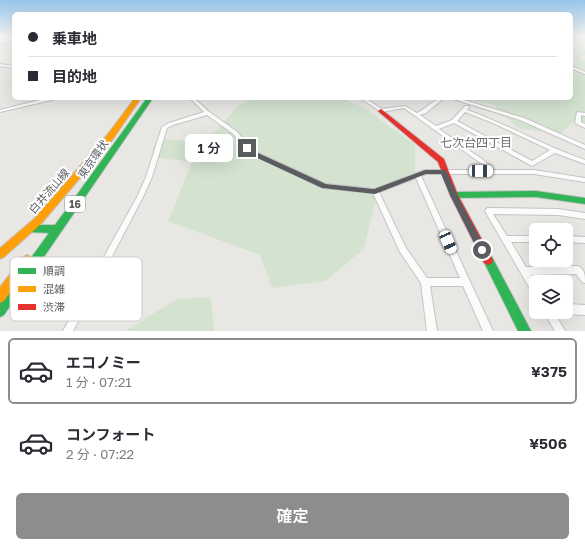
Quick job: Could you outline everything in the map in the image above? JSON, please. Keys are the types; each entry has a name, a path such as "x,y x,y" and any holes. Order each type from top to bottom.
{"main road":[{"name":"白井流山線","path":"0,254 30,229 110,137 137,100"},
{"name":"東京環状","path":"35,257 143,100"},
{"name":"東京環状","path":"31,257 149,100"},
{"path":"381,111 441,161 454,195 525,331"},
{"path":"454,195 540,194 585,201"},
{"path":"30,229 53,229"},
{"name":"東京環状","path":"0,297 10,284"},
{"name":"東京環状","path":"0,311 10,296"}],"street":[{"path":"0,64 12,67"},
{"path":"573,68 585,73"},
{"path":"0,111 46,100"},
{"path":"194,100 207,112 234,132 247,148 263,158 325,186 375,191 418,174 444,171 549,173 585,180"},
{"path":"365,100 381,111 405,107 484,163 492,171"},
{"path":"417,115 429,109 440,100"},
{"path":"458,100 522,119 585,147"},
{"path":"436,128 454,121 470,104"},
{"path":"464,110 485,117 562,155 585,162"},
{"path":"108,257 149,177 161,135 165,127 207,112"},
{"path":"585,115 579,113 578,123 585,126"},
{"path":"454,121 532,164 554,151"},
{"path":"418,174 488,331"},
{"path":"375,191 403,250 425,282 432,331"},
{"path":"529,279 488,211 558,212 585,216"},
{"path":"504,239 529,239"},
{"path":"573,239 585,240"},
{"path":"524,271 578,270 585,280"},
{"path":"425,282 466,282"},
{"path":"573,309 585,310"},
{"path":"553,319 560,331"},
{"path":"68,331 73,321"}],"green space":[{"path":"573,51 585,51 585,55 578,57 585,60 585,122 573,122 561,134 518,128 493,105 466,100 573,100"},
{"path":"250,100 346,100 363,107 415,145 415,175 378,190 364,249 325,281 272,288 260,255 168,221 192,162 152,157 153,147 163,139 189,141 215,132 239,105"},
{"path":"211,297 214,331 125,331 142,321 177,299"}],"traffic: fast":[{"path":"38,257 149,100"},
{"path":"454,195 536,194 585,201"},
{"path":"30,229 57,229"},
{"path":"488,260 525,331"},
{"path":"0,311 10,297"}],"traffic: slow":[{"path":"0,254 38,221 110,137 137,100"},
{"path":"0,297 10,283"}],"traffic: jam":[{"path":"381,111 441,161 454,195 488,260"}],"district":[{"name":"七次台四丁目","path":"476,143"}],"route":[{"path":"247,148 254,153 325,186 375,191 425,172 444,171 454,195 482,250"}]}
